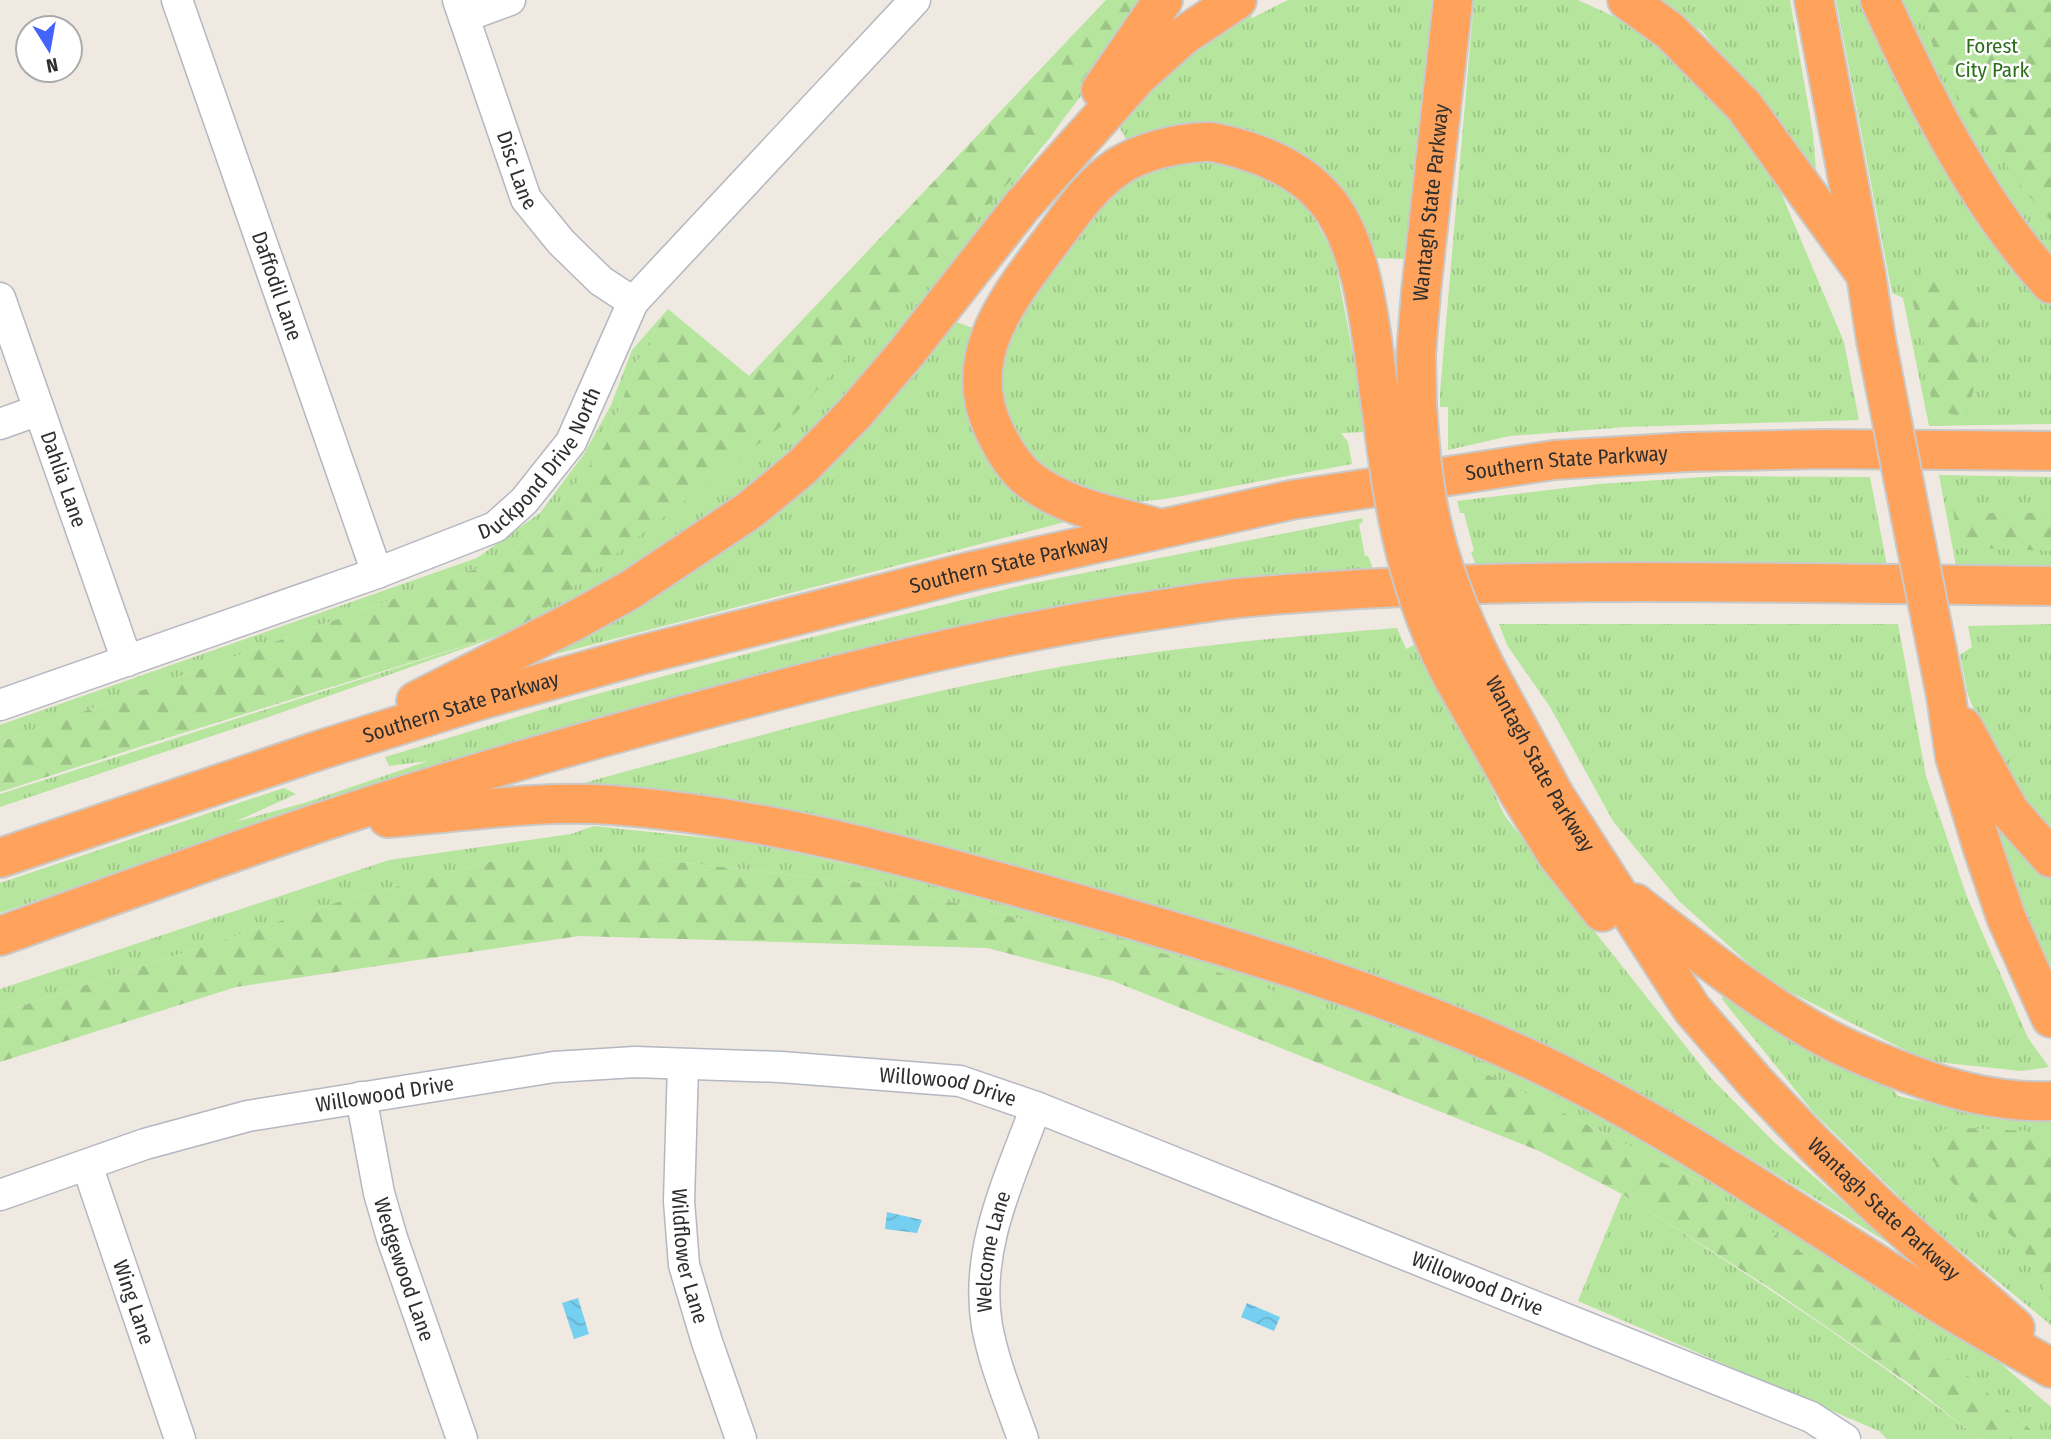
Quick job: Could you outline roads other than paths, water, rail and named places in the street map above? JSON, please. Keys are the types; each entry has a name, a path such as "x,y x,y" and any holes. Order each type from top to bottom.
{"highway":[{"path":"1022,206 1163,0"},
{"path":"320,750 630,590 750,510 802,467 855,413 907,352 1022,206 1138,76 1183,36 1237,0"},
{"name":"Wantagh State Parkway","path":"1453,0 1416,355 1400,409 1424,482 1436,541 1455,598 1470,674 1555,796 1692,1009 1757,1084 1872,1201 2051,1359"},
{"path":"1627,0 1670,31 1744,106 1867,275"},
{"path":"1814,0 1867,275 1876,340 1947,696 1955,757 2006,917 2051,1018"},
{"path":"1880,0 1927,95 1969,171 2006,227 2051,284"},
{"path":"1160,528 1068,503 1030,480 1003,450 985,410 981,369 994,326 1017,287 1085,197 1119,166 1160,149 1207,141 1254,152 1292,170 1326,200 1350,240 1400,409"},
{"name":"Southern State Parkway","path":"0,858 320,750 477,701 805,612 1160,528 1291,500 1554,460 1687,452 1824,449 2051,451"},
{"path":"0,936 316,824 613,734 861,668 975,642 1110,617 1224,600 1489,584 1612,582 2051,586"},
{"path":"1470,674 1521,797 1557,855 1603,913 1692,1009"},
{"path":"1947,696 2010,812 2051,858"},
{"path":"316,824 534,806 606,805 691,812 772,825 887,852 1237,950 1354,988 1541,1065 1720,1163 1942,1305 2051,1368"},
{"path":"1608,882 1740,984 1820,1035 1880,1063 1937,1084 1984,1096 2051,1101"}],"street":[{"name":"Daffodil Lane","path":"177,0 377,573"},
{"path":"461,8 510,0"},
{"name":"Duckpond Drive North","path":"0,705 377,573 495,527 524,501 571,442 633,302 915,0"},
{"name":"Disc Lane","path":"461,8 526,199 561,242 601,281 633,302"},
{"name":"Dahlia Lane","path":"0,298 127,661"},
{"path":"0,424 39,410"},
{"name":"Willowood Drive","path":"0,1195 145,1144 248,1116 554,1067 635,1062 781,1067 960,1081 1036,1107 1811,1417 1845,1439"},
{"name":"Wildflower Lane","path":"683,1065 679,1201 684,1265 707,1342 741,1439"},
{"name":"Wedgewood Lane","path":"361,1097 379,1193 392,1238 462,1439"},
{"name":"Welcome Lane","path":"1023,1439 996,1363 985,1301 986,1268 992,1226 1036,1107"},
{"name":"Wing Lane","path":"87,1165 180,1439"}],"water":[{"path":"887,1212 922,1220 917,1233 885,1229"},
{"path":"578,1298 589,1334 574,1339 562,1303"},
{"path":"1247,1303 1280,1317 1274,1331 1241,1317"}],"park label":[{"name":"Forest City Park","path":"1992,58"}]}
